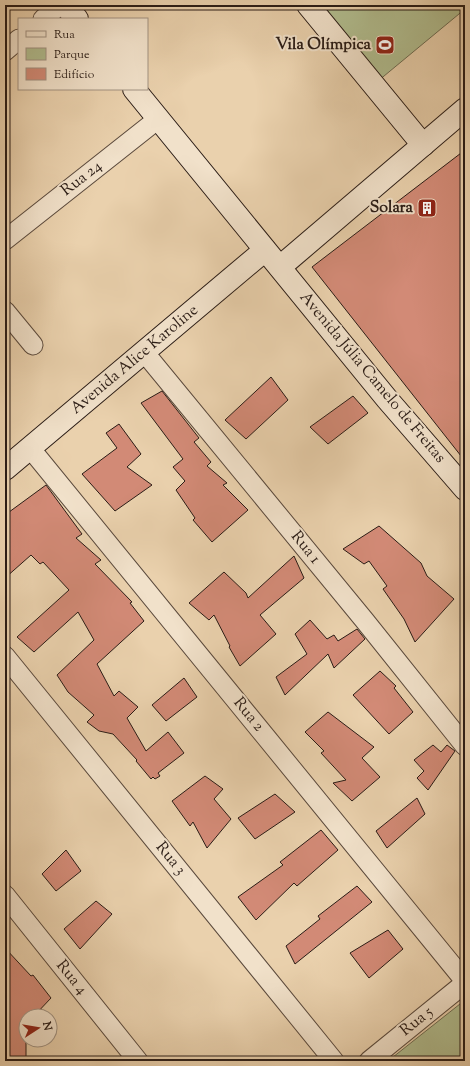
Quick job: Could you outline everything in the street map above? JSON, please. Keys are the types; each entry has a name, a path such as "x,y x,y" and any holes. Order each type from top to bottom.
{"street":[{"path":"44,18 60,5"},
{"path":"65,5 75,18"},
{"path":"308,5 423,145"},
{"path":"5,50 18,40"},
{"name":"Avenida Júlia Camelo de Freitas","path":"135,90 387,399 465,489"},
{"path":"280,267 465,108"},
{"name":"Rua 24","path":"5,240 158,119"},
{"name":"Avenida Alice Karoline","path":"5,469 265,250"},
{"path":"5,311 32,345"},
{"name":"Rua 1","path":"144,352 365,621 465,746"},
{"name":"Rua 2","path":"30,448 465,982"},
{"name":"Rua 3","path":"5,656 334,1061"},
{"name":"Rua 4","path":"5,895 138,1061"},
{"name":"Rua 5","path":"369,1061 465,982"}],"green space":[{"name":"Vila Olímpica","path":"315,5 465,5 465,9 378,81"},
{"path":"465,1000 465,1061 388,1061"}],"building":[{"name":"Solara","path":"465,150 465,461 312,267"},
{"path":"271,377 288,400 246,439 225,420"},
{"path":"162,391 199,438 194,442 211,462 207,466 227,483 223,485 248,510 212,542 193,520 195,518 176,490 185,481 173,467 183,459 141,403"},
{"path":"353,396 368,413 328,444 310,427"},
{"path":"119,424 141,454 127,467 152,485 115,511 82,474 117,448 106,433"},
{"path":"46,485 82,534 76,538 101,560 95,564 132,602 130,603 144,621 97,664 114,696 119,691 138,707 127,718 146,751 168,732 184,753 158,773 160,776 155,779 153,777 151,779 136,761 137,760 113,734 99,731 87,722 94,715 68,692 57,675 94,640 78,612 34,652 17,637 69,590 43,562 40,564 31,555 5,578 5,515"},
{"path":"379,526 421,563 427,576 454,599 415,642 404,619 383,589 387,586 369,561 364,564 343,549"},
{"path":"294,556 304,578 260,615 276,634 240,666 214,615 209,620 189,603 224,572 246,593 248,598"},
{"path":"310,620 327,639 334,635 338,641 357,629 365,639 334,668 328,654 285,695 276,677 307,654 295,634"},
{"path":"380,671 396,686 394,688 413,712 389,734 353,695"},
{"path":"184,678 197,697 166,721 152,705"},
{"path":"328,712 374,747 362,758 380,777 352,801 333,783 346,780 321,753 324,751 305,732"},
{"path":"433,745 441,752 447,745 455,751 428,790 417,778 424,771 414,760"},
{"path":"205,776 223,789 214,799 231,819 207,848 193,822 190,826 172,801"},
{"path":"275,794 295,812 255,839 238,818"},
{"path":"417,798 425,814 387,848 376,831"},
{"path":"321,830 338,850 297,886 294,883 256,920 238,897 283,865 280,862"},
{"path":"66,850 81,871 56,891 42,874"},
{"path":"357,886 372,902 295,964 286,946 320,919 318,916"},
{"path":"96,901 112,914 80,949 64,929"},
{"path":"388,930 403,949 369,978 350,953"},
{"path":"5,948 31,976 33,975 51,998 42,1008 18,1008 18,1048 26,1048 26,1061 5,1061"}],"place":[{"name":"Vila Olímpica","path":"385,45"},
{"name":"Solara","path":"427,208"}]}
